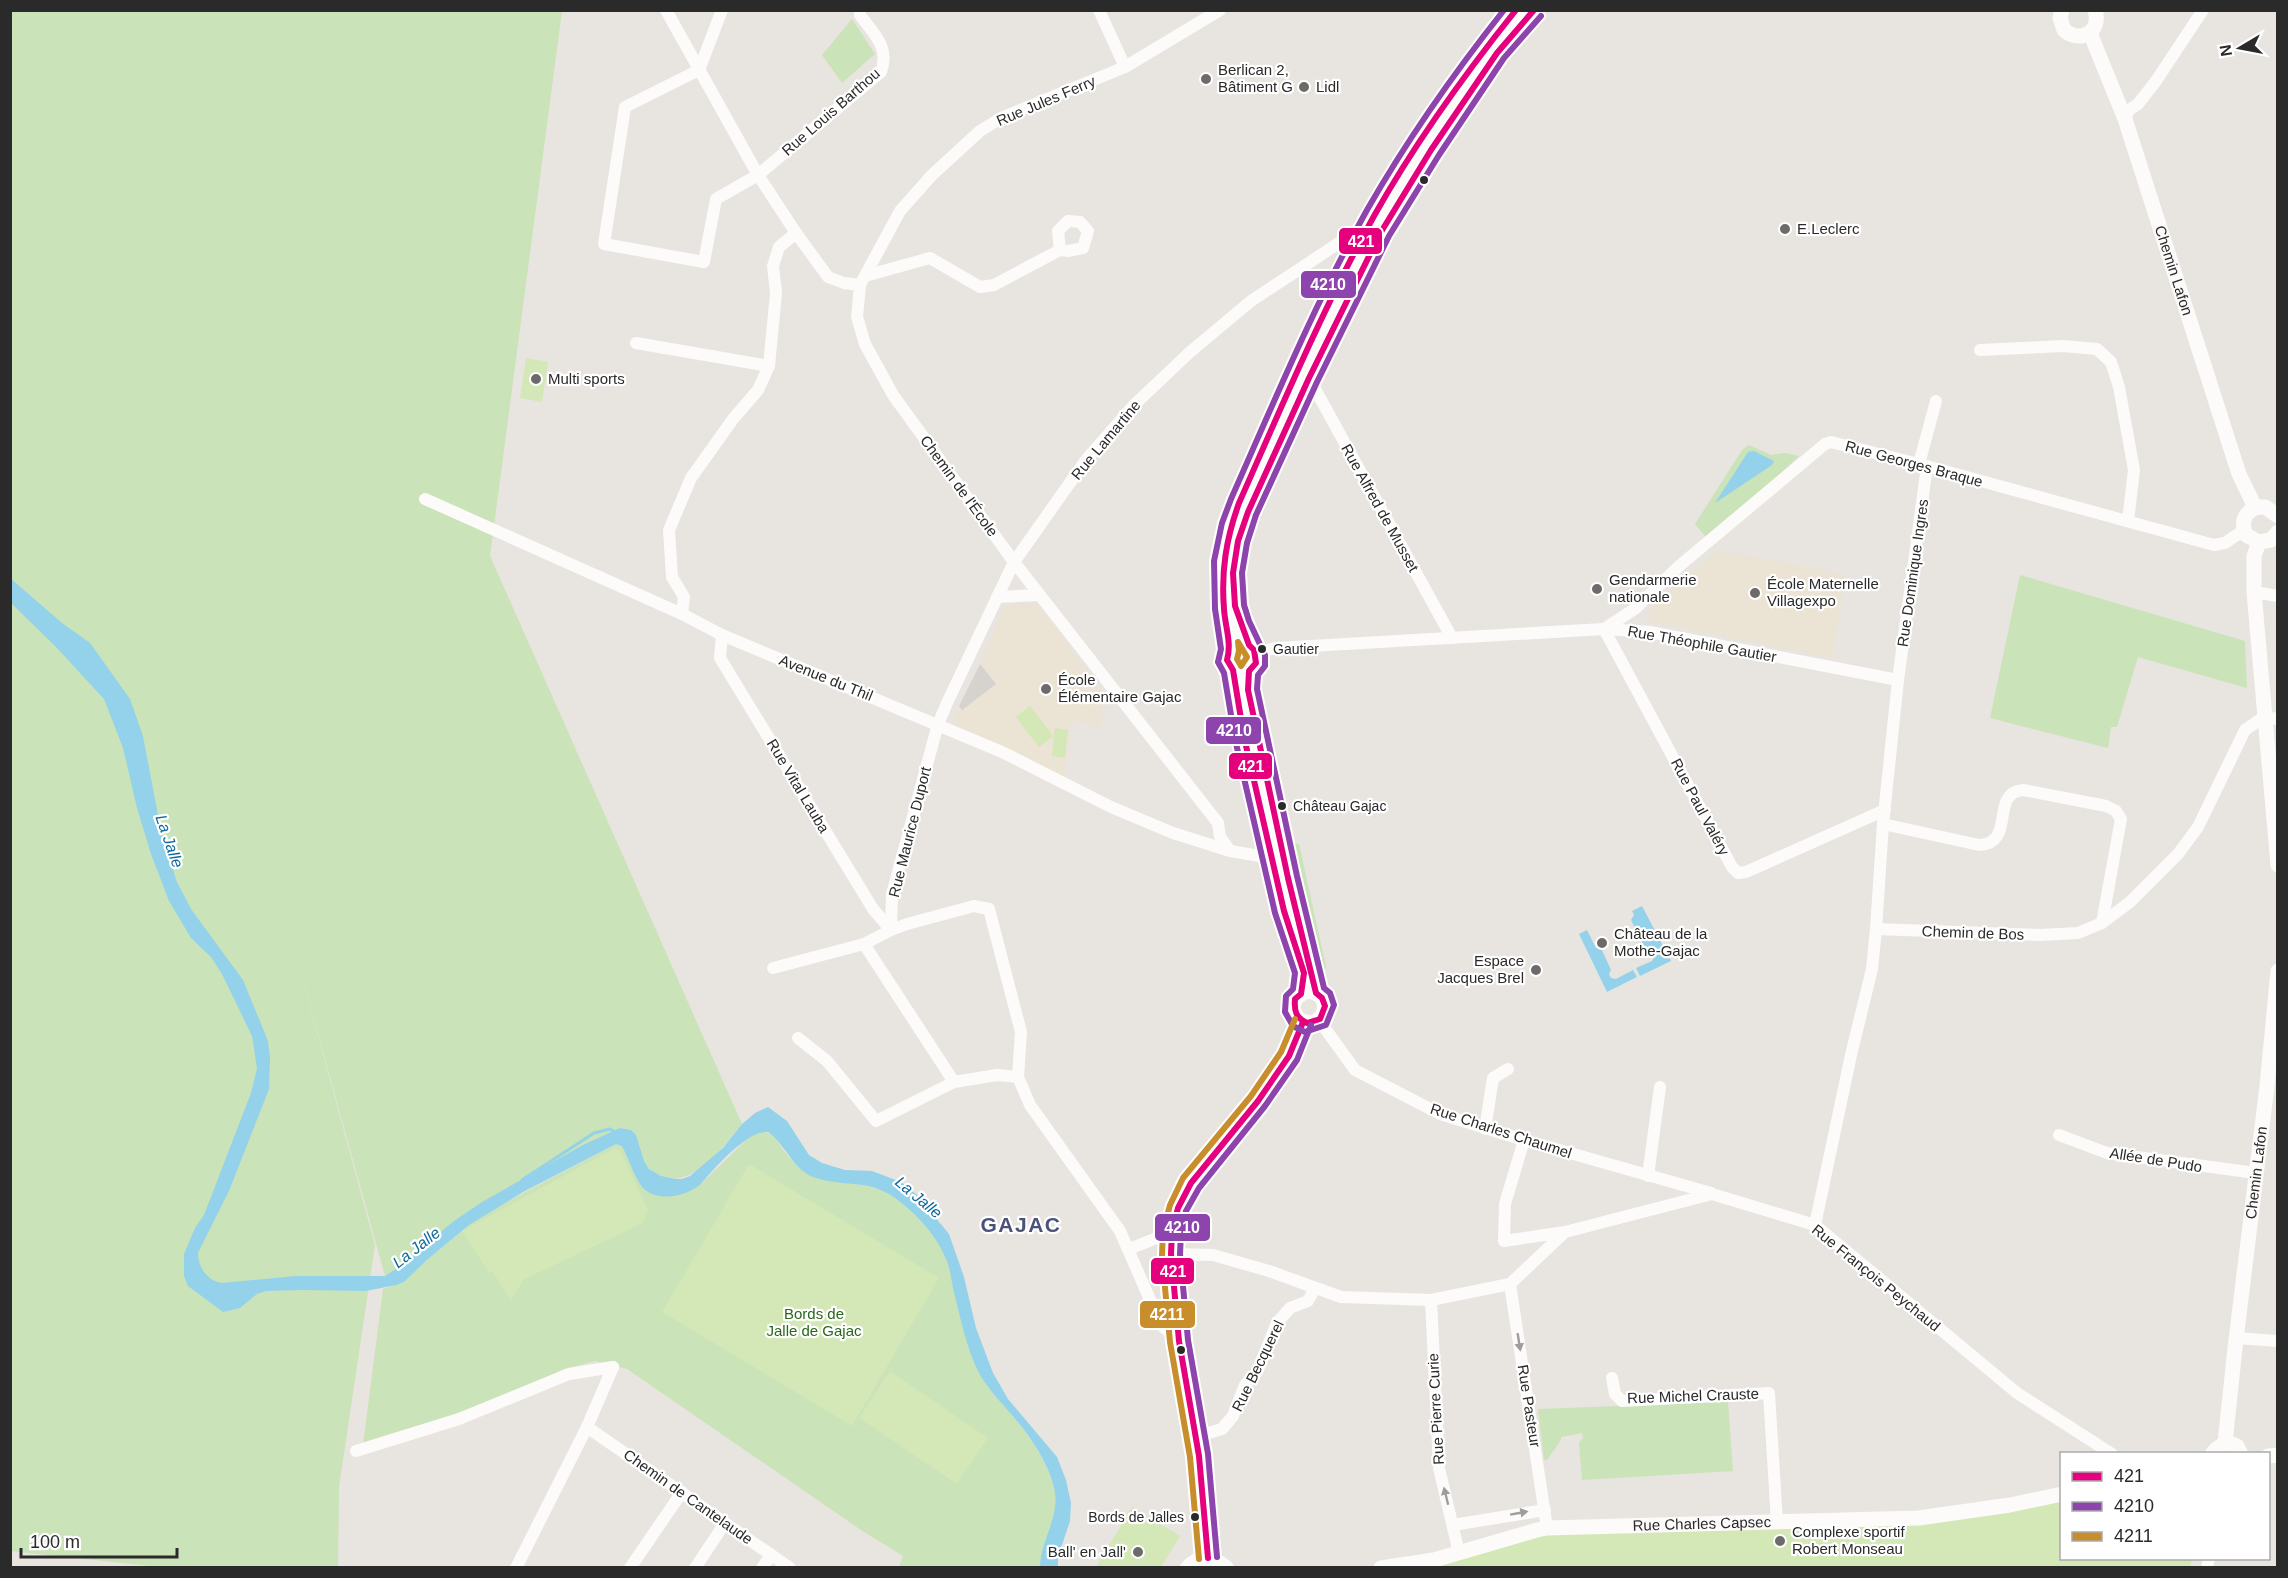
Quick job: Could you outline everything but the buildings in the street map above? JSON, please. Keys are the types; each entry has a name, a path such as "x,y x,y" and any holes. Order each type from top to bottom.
{"main road":[{"path":"1241,670 1227,660 1230,650 1224,609 1222,562 1231,525 1300,366 1359,244 1386,196 1442,111 1516,10"},
{"path":"1241,670 1256,663 1235,606 1233,573 1238,541 1248,512 1309,378 1381,232 1431,150 1497,53 1534,10"},
{"path":"1230,650 1236,644 1252,649"},
{"path":"1241,670 1244,737 1276,853 1294,946 1302,964 1308,993"},
{"path":"1208,1558 1195,1437 1179,1341 1171,1254 1172,1232 1178,1208 1191,1183 1265,1092 1311,1021 1323,1015 1325,1006 1322,998 1308,993 1296,999 1293,1006 1297,1017 1311,1021"},
{"path":"1188,1568 1200,1559 1208,1558 1218,1561 1226,1568"}],"street":[{"path":"666,10 758,175 828,277 844,283 863,280 930,258 980,287 994,285 1060,250"},
{"path":"699,70 722,10"},
{"name":"Rue Louis Barthou","path":"699,70 625,107 604,244 704,262 716,199 758,175 881,72 885,60 882,44 860,15 860,10"},
{"path":"1099,10 1125,67"},
{"name":"Rue Jules Ferry","path":"863,280 900,211 932,175 980,131 1001,118 1125,67 1220,10"},
{"path":"2062,10 2061,24 2069,34 2082,37 2090,33 2097,22 2095,10"},
{"path":"2125,119 2130,110 2138,104 2156,81 2203,10"},
{"name":"Chemin Lafon","path":"2090,33 2125,119 2239,474 2255,507"},
{"path":"682,614 684,597 672,577 669,530 691,478 758,390 769,366 776,293 773,266 778,247 796,233"},
{"name":"Rue Lamartine","path":"938,724 1014,562 1086,460 1134,405 1190,352 1251,301 1348,237 1359,244"},
{"name":"Chemin de l'École","path":"863,280 857,317 865,344 893,395 1014,562 1218,824 1220,837 1230,851"},
{"path":"636,343 769,366"},
{"path":"1980,350 2063,346 2097,349 2111,362 2119,387 2134,470 2128,521"},
{"name":"Rue Alfred de Musset","path":"1309,378 1452,638"},
{"name":"Rue Dominique Ingres","path":"1898,680 1923,465 1936,401"},
{"name":"Rue Georges Braque","path":"1605,629 1636,608 1678,567 1825,444 1831,442 2214,545 2225,543 2244,530"},
{"name":"Avenue du Thil","path":"425,499 682,614 722,635 1002,752 1111,807 1173,833 1230,851"},
{"path":"2277,516 2270,508 2255,507 2246,514 2243,525 2250,538 2259,542 2271,540 2277,534"},
{"path":"2259,542 2254,556 2254,592 2271,718 2277,866"},
{"path":"2254,592 2277,596"},
{"path":"997,597 1039,595"},
{"name":"Rue Théophile Gautier","path":"1252,649 1605,629 1650,632 1898,680"},
{"name":"Rue Paul Valéry","path":"1605,629 1732,867 1738,873 1746,872 1885,810"},
{"name":"Rue Vital Lauba","path":"722,635 720,658 873,909 891,930"},
{"path":"1815,1226 1851,1055 1872,969 1883,824 1898,680"},
{"name":"Chemin de Bos","path":"1876,929 2040,935 2078,933 2102,923 2130,902 2178,854 2198,827 2245,730 2254,722 2271,718"},
{"name":"Rue Maurice Duport","path":"891,930 892,894 938,724"},
{"path":"1883,824 1979,845 1994,841 1999,833 2005,805 2009,796 2016,791 2023,790 2106,806 2116,811 2121,819 2102,923"},
{"path":"1230,851 1260,856 1276,853"},
{"path":"773,968 864,944 908,924 974,906 989,909 1021,1032 1018,1077 1030,1106 1114,1221 1129,1249 1161,1325 1179,1341"},
{"path":"864,944 954,1082"},
{"name":"Chemin Lafon","path":"2225,1443 2277,971"},
{"name":"Rue Charles Chaumel","path":"1311,1021 1355,1070 1440,1114 1712,1194"},
{"path":"798,1038 827,1061 876,1121 954,1082 997,1075 1018,1077"},
{"path":"1485,1129 1493,1078 1509,1069"},
{"path":"1648,1176 1660,1087"},
{"name":"Allée de Pudo","path":"2059,1135 2107,1153 2256,1173"},
{"path":"1524,1140 1504,1204 1504,1241 1564,1232 1712,1194"},
{"name":"Rue François Peychaud","path":"1712,1194 1815,1226 2017,1393 2109,1452"},
{"path":"1129,1249 1172,1232"},
{"path":"1171,1254 1214,1255 1341,1297 1431,1300 1510,1284 1564,1232"},
{"name":"Rue Pasteur","path":"1510,1284 1547,1528"},
{"name":"Rue Becquerel","path":"1195,1437 1222,1429 1233,1416 1245,1385 1257,1372 1277,1323 1290,1308 1308,1301 1315,1287"},
{"name":"Rue Pierre Curie","path":"1431,1300 1439,1468 1459,1553"},
{"path":"2236,1338 2277,1341"},
{"path":"356,1451 459,1419 569,1374 613,1367 516,1568"},
{"name":"Rue Michel Crauste","path":"1612,1378 1615,1394 1622,1401 1769,1393 1777,1522"},
{"name":"Chemin de Cantelaude","path":"586,1427 790,1568"},
{"path":"2214,1452 2225,1443 2237,1446 2240,1452"},
{"path":"630,1568 682,1492"},
{"name":"Rue Charles Capsec","path":"1381,1568 1415,1564 1547,1528 1919,1518 2010,1505 2060,1494"},
{"path":"1453,1525 1545,1510"},
{"path":"695,1568 725,1523"},
{"path":"762,1568 771,1555"}],"shaded area":[{"name":"École Maternelle Villagexpo","path":"1718,550 1821,569 1845,576 1832,658 1647,621 1649,610"},
{"name":"École Élémentaire Gajac","path":"1010,603 1036,603 1104,693 1101,729 1071,720 1065,777 957,725 953,717 959,706 962,710 995,684 980,664 1004,606"},
{"path":"980,664 996,684 962,710 959,706"}],"green space":[{"path":"11,11 562,11 490,556 742,1124 724,1146 701,1168 675,1179 662,1177 649,1168 643,1160 631,1130 620,1128 416,1252 385,1276 294,947 375,1245 339,1487 338,1567 168,1568 11,1551"},
{"path":"852,19 875,54 842,83 822,55"},
{"path":"526,358 548,362 542,402 520,398"},
{"path":"1749,445 1771,455 1785,453 1799,456 1709,541 1695,524 1742,450"},
{"path":"2020,575 2245,641 2247,688 2138,657 2117,727 2111,727 2108,748 1990,718"},
{"path":"1030,706 1053,736 1039,747 1016,717"},
{"path":"1055,728 1068,730 1065,758 1052,756"},
{"path":"1293,843 1299,844 1326,967 1323,972"},
{"name":"Bords de Jalle de Gajac","path":"761,1131 775,1138 793,1161 823,1179 870,1187 885,1192 917,1216 938,1243 951,1272 968,1344 979,1372 1031,1440 1043,1459 1051,1479 1055,1510 1043,1548 1040,1567 899,1567 903,1556 864,1532 627,1369 595,1361 561,1370 523,1391 363,1445 383,1289 404,1282 469,1225 495,1208 616,1144 622,1145 641,1184 700,1185 750,1136"},
{"path":"615,1148 620,1150 648,1210 643,1223 523,1280 511,1300 492,1271 489,1273 462,1231"},
{"path":"749,1164 939,1278 852,1426 662,1312"},
{"path":"890,1371 988,1438 957,1484 859,1418"},
{"path":"1728,1402 1733,1471 1582,1480 1579,1443 1583,1438 1582,1433 1561,1437 1547,1460 1544,1460 1538,1409"},
{"name":"Complexe sportif Robert Monseau","path":"2060,1494 2060,1560 2192,1560 2190,1568 1381,1568 1537,1530 1919,1518"},
{"name":"Ball' en Jall'","path":"1132,1507 1180,1536 1161,1567 1096,1567"}],"water":[{"path":"1754,451 1774,461 1772,465 1715,503 1748,452"},
{"path":"10,578 62,623 90,643 130,699 143,736 158,815 176,880 191,909 243,980 268,1041 269,1089 229,1191 198,1253 202,1269 208,1277 222,1283 296,1276 385,1276 454,1221 482,1202 583,1145 620,1128 631,1130 636,1135 644,1161 649,1169 661,1176 682,1179 690,1176 723,1148 742,1124 755,1113 768,1107 787,1121 809,1155 822,1163 845,1170 872,1171 901,1182 916,1194 949,1234 964,1277 976,1328 993,1373 1008,1399 1057,1457 1066,1480 1071,1503 1070,1521 1058,1557 1058,1567 1040,1567 1043,1547 1055,1509 1051,1478 1043,1458 1031,1439 980,1375 964,1332 948,1264 937,1242 916,1215 891,1195 869,1186 813,1177 794,1162 780,1143 768,1132 750,1137 741,1144 700,1185 680,1195 664,1197 649,1193 643,1188 622,1146 616,1144 523,1192 469,1225 404,1282 396,1285 366,1291 266,1291 257,1294 240,1308 223,1312 188,1286 184,1276 184,1254 195,1228 204,1215 251,1093 257,1068 252,1036 222,974 211,957 191,938 169,901 137,808 123,748 104,699 11,603"},
{"path":"1642,906 1671,961 1640,976 1636,968 1652,961 1654,957 1651,952 1647,952 1631,920 1634,915 1632,911"},
{"path":"1587,930 1596,948 1600,946 1611,970 1609,974 1611,978 1616,979 1633,970 1637,977 1607,992 1579,934"}],"waterway":[{"name":"La Jalle","path":"522,1180 594,1133 610,1129 617,1133"}],"transit line":[{"name":"4210","path":"1504,10 1467,58 1415,133 1382,184 1348,245 1296,353 1231,499 1222,523 1214,561 1215,609 1221,649 1218,662 1224,673 1235,739 1275,913 1295,973 1293,989 1286,996 1285,1012 1293,1026 1305,1032 1326,1025 1334,1005 1330,993 1324,988 1297,876 1257,689 1258,675 1265,666 1265,655 1244,605 1242,573 1247,543 1256,515 1317,382 1389,236 1439,155 1504,58 1541,16"},
{"name":"421","path":"1516,10 1441,110 1406,162 1355,251 1320,322 1239,503 1228,542 1223,581 1229,641 1227,660 1233,670 1244,737 1284,911 1304,973 1301,994 1295,999 1295,1011 1300,1019 1307,1023 1320,1019 1325,1006 1322,998 1316,993 1288,878 1248,690 1249,671 1256,663 1254,650 1249,645 1235,606 1233,573 1238,541 1248,512 1309,378 1381,232 1431,150 1497,53 1534,10"},
{"name":"4211","path":"1238,642 1247,657 1241,666 1237,659 1238,642"},
{"name":"4211","path":"1199,1559 1190,1457 1170,1342 1162,1255 1163,1231 1170,1205 1183,1178 1251,1096 1281,1052 1295,1019"},
{"name":"421","path":"1208,1558 1199,1456 1179,1341 1171,1254 1172,1232 1178,1208 1191,1183 1258,1101 1289,1056 1303,1022"},
{"name":"4210","path":"1217,1557 1208,1454 1188,1340 1180,1254 1181,1233 1186,1211 1199,1188 1265,1106 1297,1060 1311,1025"}],"place":[{"name":"Berlican 2, Bâtiment G","path":"1206,79"},
{"name":"Lidl","path":"1304,87"},
{"name":"E.Leclerc","path":"1785,229"},
{"name":"Multi sports","path":"536,379"},
{"name":"Gendarmerie nationale","path":"1597,589"},
{"name":"École Maternelle Villagexpo","path":"1755,593"},
{"name":"Gautier","path":"1262,649"},
{"name":"École Élémentaire Gajac","path":"1046,689"},
{"name":"Château Gajac","path":"1282,806"},
{"name":"Château de la Mothe-Gajac","path":"1602,943"},
{"name":"Espace Jacques Brel","path":"1536,970"},
{"name":"Bords de Jalles","path":"1195,1517"},
{"name":"Complexe sportif Robert Monseau","path":"1780,1541"},
{"name":"Ball' en Jall'","path":"1138,1552"}],"district":[{"name":"GAJAC","path":"1021,1225"}]}
